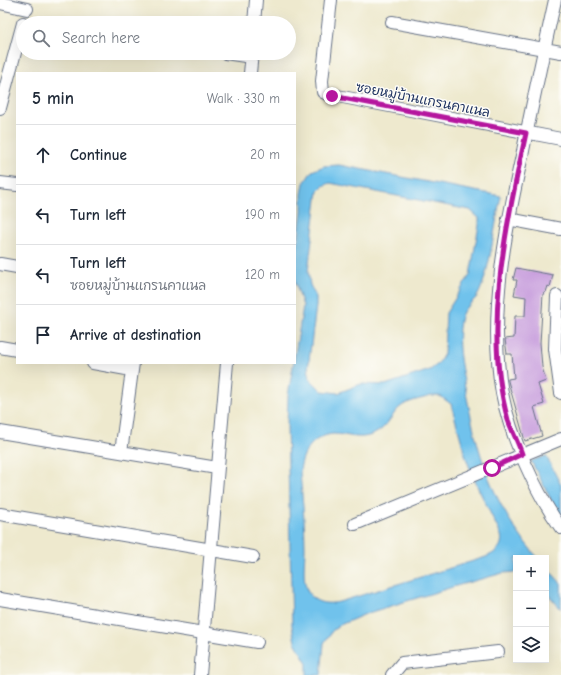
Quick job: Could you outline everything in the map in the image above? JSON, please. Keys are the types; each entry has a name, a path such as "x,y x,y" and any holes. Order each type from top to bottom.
{"street":[{"path":"255,16 256,0"},
{"name":"ซอยหมู่บ้านแกรนคาแนล","path":"331,0 322,81 323,92 561,139"},
{"path":"555,0 508,219 500,289 499,362 502,392 509,421 539,491 561,528"},
{"path":"0,3 28,4 25,16"},
{"path":"392,22 561,52"},
{"path":"0,108 4,80 16,44"},
{"path":"250,72 251,60"},
{"path":"0,183 16,186"},
{"path":"508,219 561,229"},
{"path":"0,264 16,267"},
{"path":"557,296 555,349 561,393"},
{"path":"0,347 16,350"},
{"path":"106,364 132,366 121,452"},
{"path":"200,675 227,364"},
{"path":"0,432 217,468"},
{"path":"355,524 561,439"},
{"path":"0,514 253,557"},
{"path":"0,599 257,642"},
{"path":"392,675 402,663 498,652"}],"water":[{"path":"339,165 501,196 484,280 476,297 462,313 459,329 460,354 475,434 489,478 509,519 536,555 513,555 513,572 503,573 456,586 368,613 340,625 332,631 324,643 321,675 307,675 307,663 295,642 292,626 287,425 288,396 293,364 296,364 296,348 303,306 296,285 296,258 304,183 312,171 324,166","holes":["330,183 470,210 479,218 470,275 446,313 444,354 438,364 430,370 385,385 361,384 338,393 322,391 310,379 308,368 316,306 316,297 310,285 308,271 318,191 323,186","431,396 440,396 451,404 467,461 478,488 501,535 502,540 500,547 491,555 483,558 339,602 325,603 313,598 305,585 305,547 300,472 305,453 309,447 319,438 326,435 338,434 363,437 374,434 382,429 399,408 410,402"]},
{"path":"546,456 561,485 561,519 531,461"},
{"path":"549,570 561,583 561,609 549,595"}],"building":[{"path":"516,268 553,275 550,287 548,286 546,292 543,294 540,343 542,367 546,381 538,384 544,404 534,407 542,436 525,441 508,381 508,379 514,378 512,354 507,354 505,339 514,338 515,316 525,316 526,297 514,295 517,280 513,280"}],"route":[{"path":"332,96 526,133 508,219 498,312 499,362 502,392 509,421 522,454 492,468"}]}
